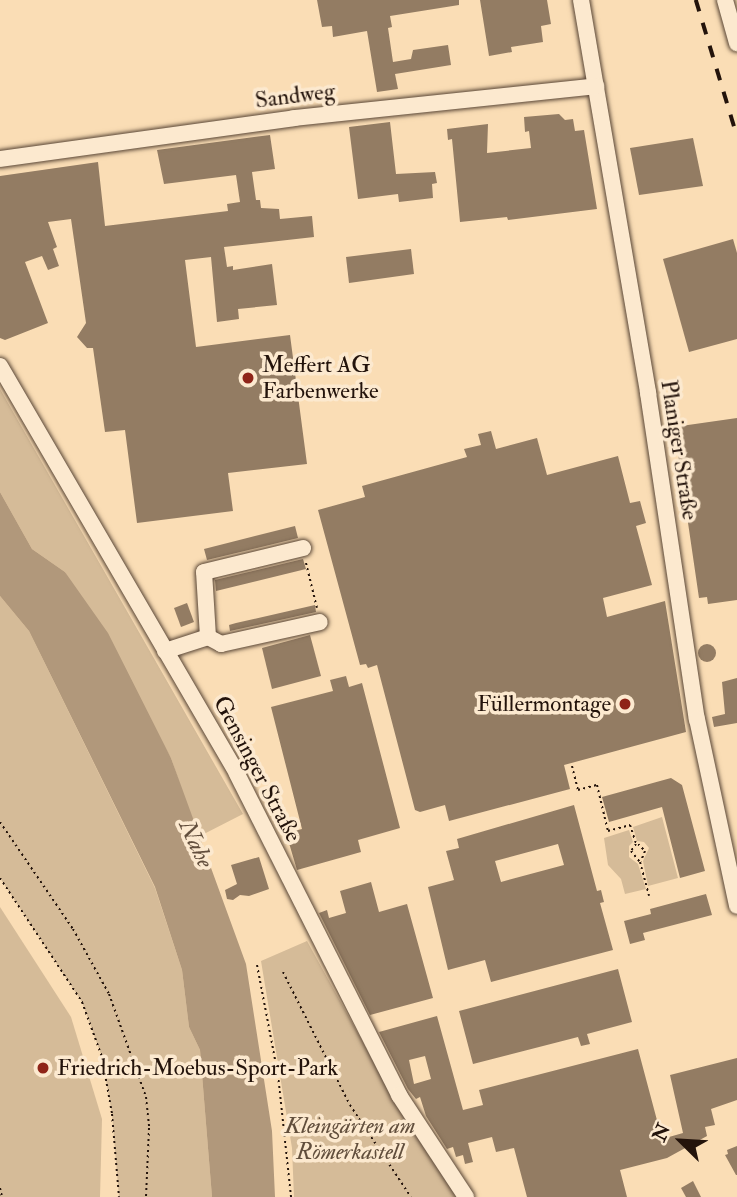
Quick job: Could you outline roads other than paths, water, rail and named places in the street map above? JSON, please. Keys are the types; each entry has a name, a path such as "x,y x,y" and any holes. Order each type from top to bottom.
{"street":[{"name":"Planiger Straße","path":"581,0 644,370 697,719 737,906"},
{"path":"725,0 737,43"},
{"name":"Sandweg","path":"0,159 295,118 596,86"},
{"name":"Gensinger Straße","path":"0,366 237,774 399,1095 466,1197"},
{"path":"208,637 204,572 303,548"},
{"path":"165,651 208,637 221,644 320,622"}],"water":[{"name":"Nahe","path":"0,492 32,549 65,572 108,633 171,758 246,964 272,1131 275,1197 212,1197 200,1050 189,1027 182,970 155,887 29,631 0,596"}],"railway":[{"path":"696,0 737,136"}],"place":[{"name":"Meffert AG Farbenwerke","path":"248,378"},
{"name":"Füllermontage","path":"625,704"},
{"name":"Friedrich-Moebus-Sport-Park","path":"43,1068"}],"park label":[{"name":"Kleingärten am Römerkastell","path":"350,1139"}]}
